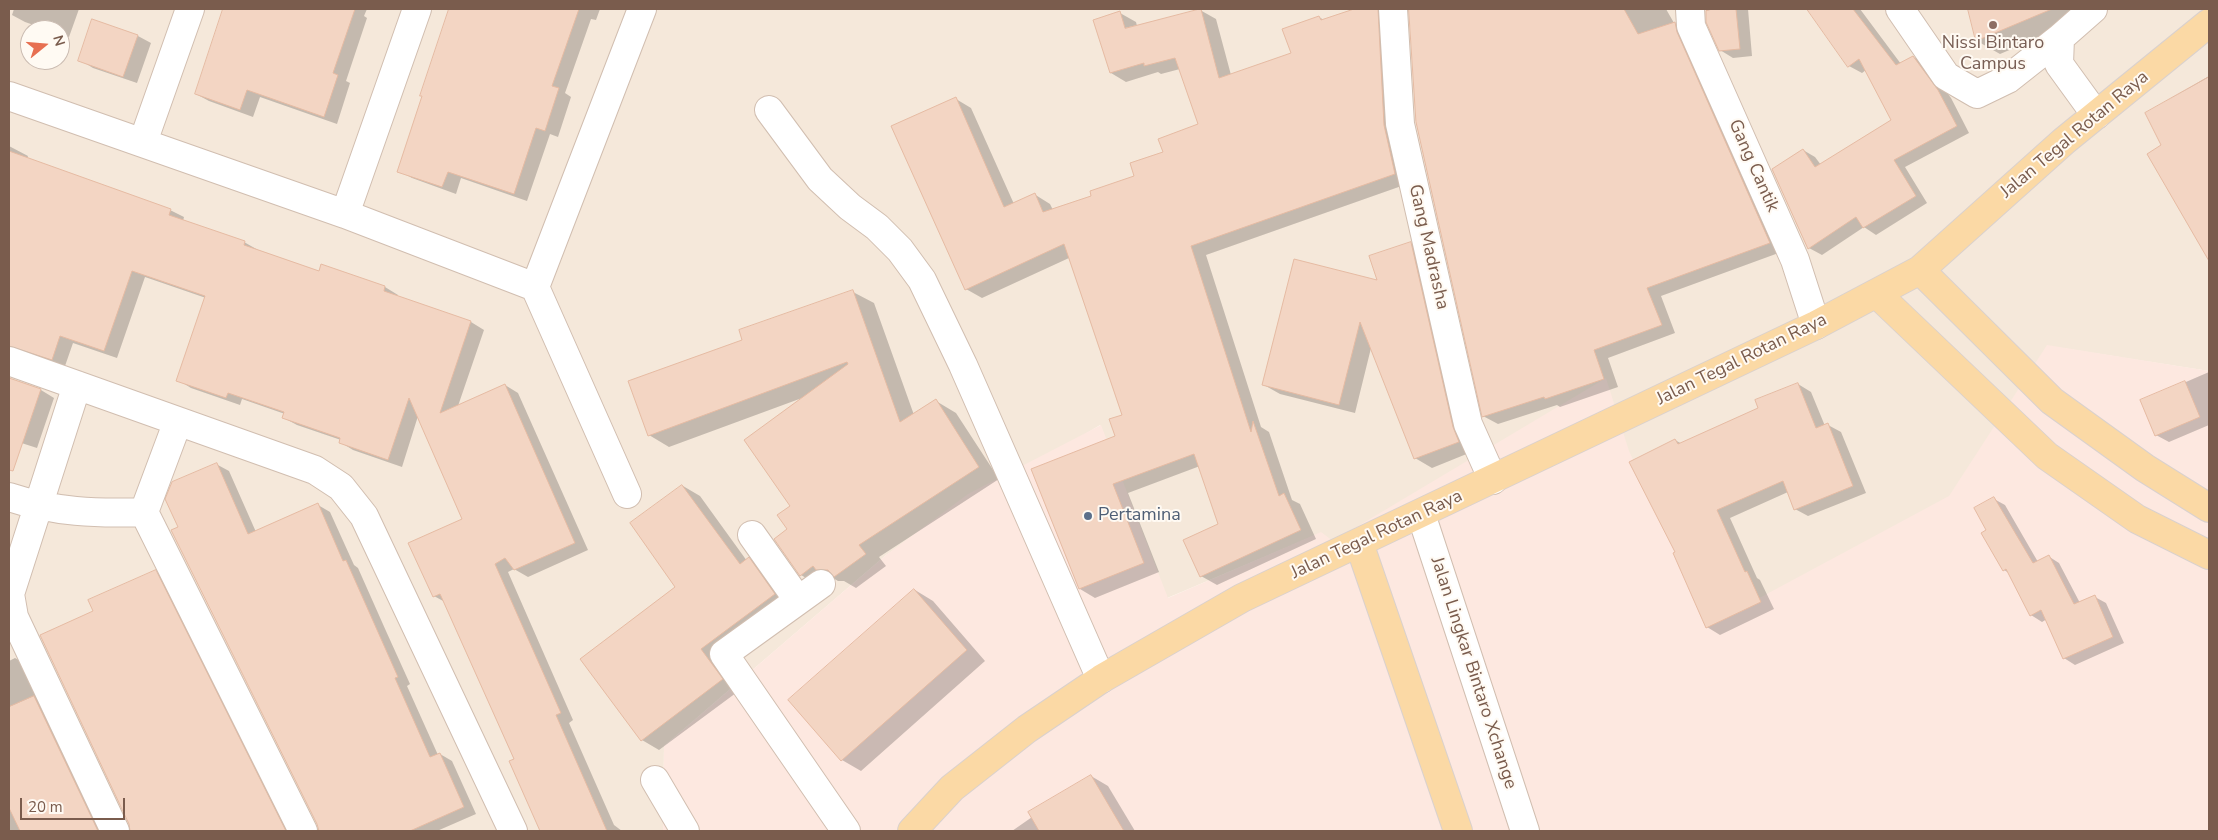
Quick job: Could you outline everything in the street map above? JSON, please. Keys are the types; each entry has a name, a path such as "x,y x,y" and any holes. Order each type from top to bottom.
{"main road":[{"name":"Jalan Tegal Rotan Raya","path":"912,831 952,788 1027,729 1101,679 1242,598 1816,325 1920,270 2064,141 2209,23"},
{"path":"1920,270 2052,401 2145,468 2209,508"},
{"path":"1877,294 2047,456 2137,519 2209,555"},
{"path":"1359,543 1458,831"}],"street":[{"path":"143,142 190,9"},
{"path":"345,214 417,9"},
{"path":"627,494 535,287 642,9"},
{"name":"Gang Madrasha","path":"1393,9 1400,124 1468,424 1493,480"},
{"name":"Gang Cantik","path":"1690,9 1691,26 1795,260 1816,325"},
{"path":"1900,9 1946,76 1977,94 2008,79 2093,9"},
{"path":"2060,38 2059,64 2096,115"},
{"path":"9,96 345,214 535,287"},
{"path":"769,110 820,180 850,207 877,227 900,250 922,280 963,365 1101,679"},
{"path":"9,361 315,470 341,487 364,516 504,828"},
{"path":"77,385 10,594 14,617 115,831"},
{"path":"178,421 144,512 303,831"},
{"path":"9,496 38,506 101,514 144,512"},
{"name":"Jalan Lingkar Bintaro Xchange","path":"1421,514 1525,831"},
{"path":"752,534 798,600"},
{"path":"821,584 724,654 846,831"},
{"path":"655,780 685,831"}],"shaded area":[{"path":"9,9 2209,9 2209,371 2049,346 2209,831 1333,542 1321,533 1167,598 1100,425 886,555 664,746 663,831 9,831"},
{"path":"2047,345 2209,371 2209,831 663,831 664,746 886,555 968,494 1101,425 1168,598 1321,532 1333,541 1606,378 1629,451 1711,624 1949,496"}],"building":[{"path":"223,9 355,9 333,73 338,75 324,117 247,90 240,110 195,94"},
{"path":"449,9 579,9 552,86 559,88 545,131 536,128 514,194 448,172 442,187 397,172"},
{"path":"1201,9 1219,78 1291,53 1282,29 1319,16 1321,20 1354,9 1378,9 1384,125 1395,174 1191,246 1251,432 1253,421 1279,496 1284,493 1301,530 1200,577 1183,540 1218,524 1194,454 1113,484 1144,563 1079,589 1031,469 1115,436 1109,419 1122,415 1064,244 965,290 891,126 956,97 1004,207 1035,193 1043,212 1091,196 1090,191 1134,176 1130,163 1163,152 1158,139 1198,124 1175,58 1144,66 1144,63 1110,73 1093,20 1120,11 1125,28"},
{"path":"1409,9 1624,9 1638,34 1675,22 1677,32 1770,243 1647,288 1662,325 1594,350 1604,379 1545,399 1544,397 1482,417 1416,122"},
{"path":"1713,9 1736,9 1740,49 1719,51 1706,22 1706,11"},
{"path":"1807,9 1853,9 1896,65 1913,56 1938,90 1957,126 1894,160 1916,196 1863,228 1856,217 1808,249 1772,169 1803,149 1815,167 1891,120 1859,59 1848,67"},
{"name":"Nissi Bintaro Campus","path":"1968,9 2052,9 1976,41"},
{"path":"92,19 138,35 123,77 78,61"},
{"path":"2209,77 2209,261 2147,154 2161,145 2145,113"},
{"path":"9,151 171,209 169,215 245,241 244,245 319,271 321,264 385,286 384,291 471,321 440,413 505,384 575,543 514,570 505,558 495,564 561,713 556,715 607,831 540,831 509,761 514,759 440,594 433,597 408,543 462,519 409,398 388,460 339,443 340,438 282,418 284,412 228,393 226,398 176,381 205,296 132,271 104,351 60,336 52,360 9,346"},
{"path":"1411,242 1453,427 1459,442 1414,459 1360,322 1339,405 1262,385 1294,259 1377,280 1369,256"},
{"path":"853,290 900,422 936,399 979,467 859,545 866,554 834,577 828,570 816,570 813,566 800,576 774,539 787,529 777,515 790,506 744,440 848,364 847,362 648,436 628,381 742,340 739,330"},
{"path":"9,378 41,389 13,471 9,470"},
{"path":"2185,381 2200,417 2155,436 2140,400"},
{"path":"1798,383 1816,428 1828,423 1853,486 1794,510 1783,481 1717,510 1761,602 1706,628 1673,553 1675,552 1629,462 1675,439 1678,444 1758,408 1755,400"},
{"path":"217,463 248,534 318,503 343,561 346,560 398,677 395,678 430,757 440,753 464,807 410,831 319,831 171,530 178,527 165,499 172,482"},
{"path":"682,485 740,564 749,557 775,594 701,649 723,679 641,741 580,659 675,587 630,523"},
{"path":"1994,497 2033,563 2049,555 2074,604 2095,595 2113,637 2063,659 2041,610 2030,616 2006,569 2003,571 1981,533 1986,530 1974,508"},
{"path":"156,570 286,831 130,831 129,824 40,635 93,611 88,600"},
{"path":"914,589 967,650 841,761 788,700"},
{"path":"34,696 98,831 20,831 9,808 9,707"},
{"path":"1091,775 1124,831 1039,831 1028,812"}],"place":[{"name":"Nissi Bintaro Campus","path":"1993,25"},
{"name":"Pertamina","path":"1088,516"}]}
